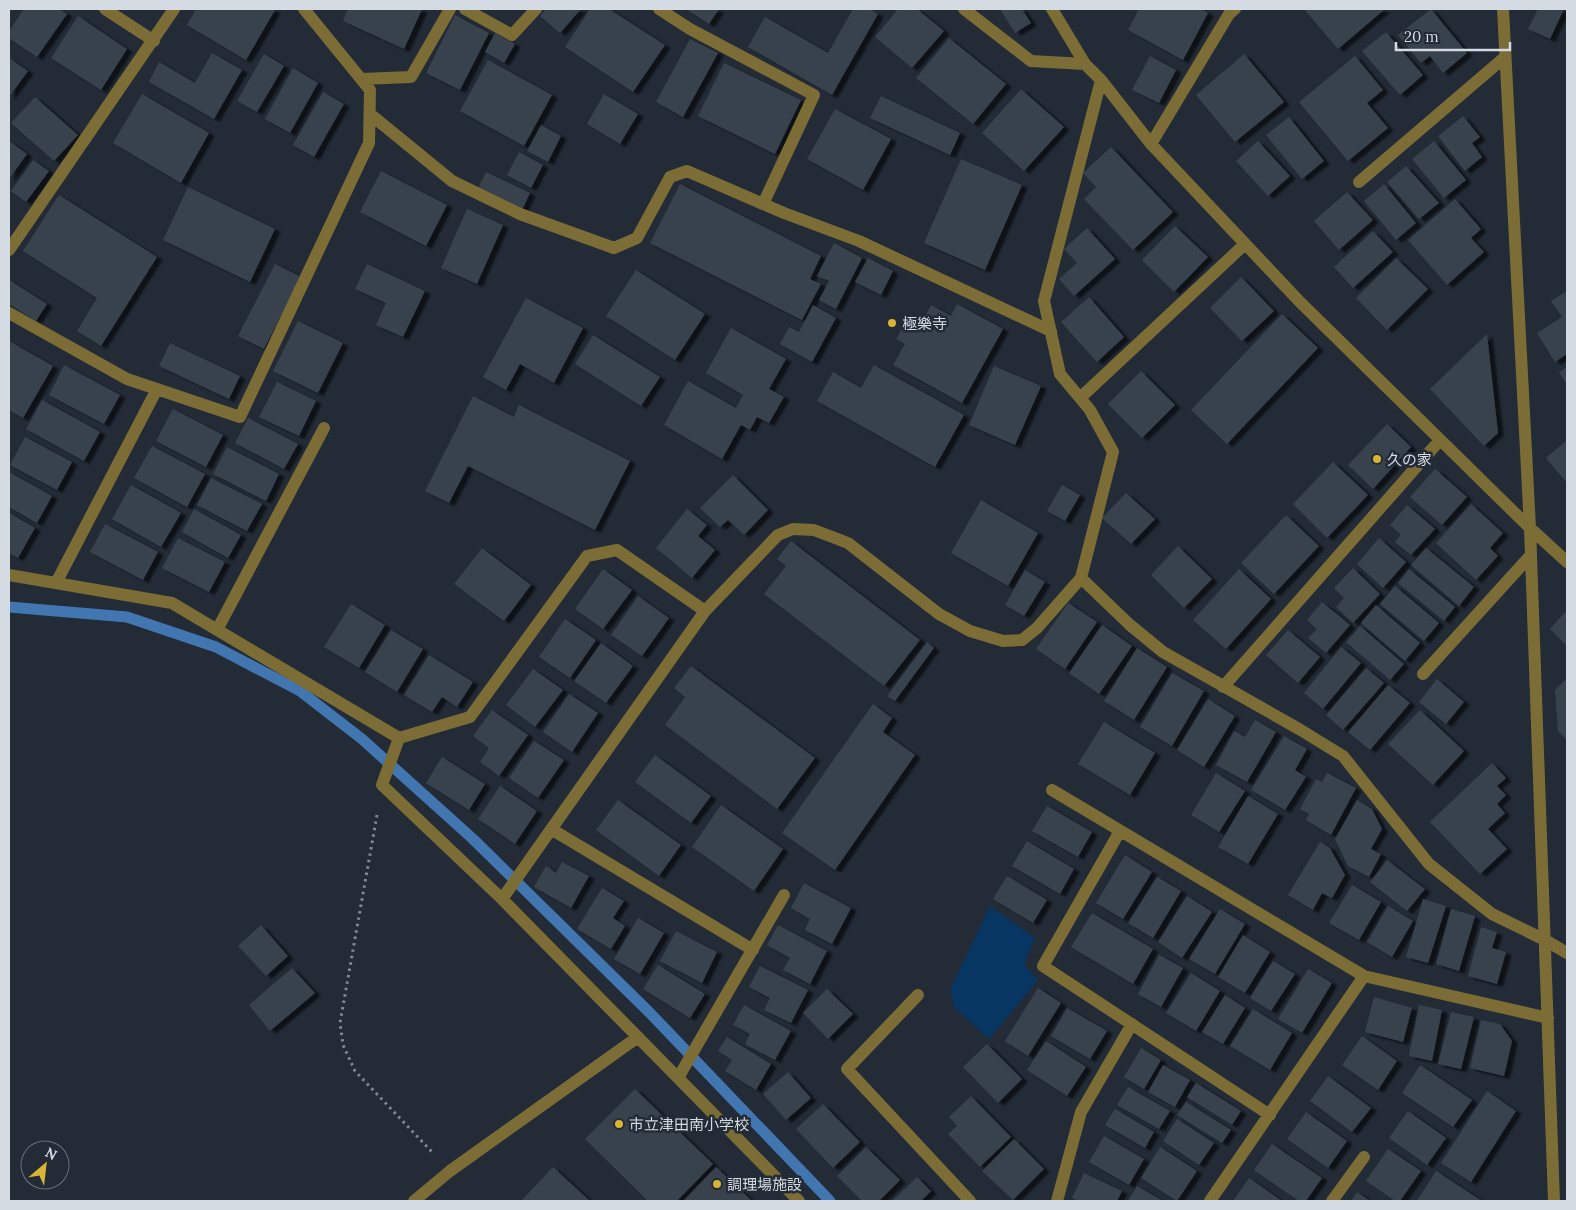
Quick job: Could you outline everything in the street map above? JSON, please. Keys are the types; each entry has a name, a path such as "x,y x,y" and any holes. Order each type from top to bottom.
{"street":[{"path":"105,9 154,42"},
{"path":"9,250 154,42 174,9"},
{"path":"9,313 128,379 240,417 369,143 370,90 304,9"},
{"path":"361,79 411,77 450,9"},
{"path":"464,9 512,35 536,9"},
{"path":"659,9 690,29 814,95 763,204"},
{"path":"964,9 1031,61 1085,64"},
{"path":"1052,9 1085,64 1101,80 1151,144 1300,302 1567,562"},
{"path":"1151,144 1229,14 1235,9"},
{"path":"1503,9 1530,528 1554,1201"},
{"path":"1359,182 1505,57"},
{"path":"502,899 705,611 778,534 793,529 814,530 848,543 938,614 970,631 1003,641 1022,640 1037,628 1081,578 1113,452 1090,410 1060,374 1044,301 1101,80"},
{"path":"370,114 452,181 520,214 614,248 637,238 670,177 687,171 763,204 859,241 1051,331"},
{"path":"1080,398 1245,244"},
{"path":"56,583 157,389"},
{"path":"217,630 324,428"},
{"path":"1223,687 1440,440"},
{"path":"9,575 172,603 399,738 470,717 587,556 617,550 705,611"},
{"path":"1423,674 1531,556"},
{"path":"1081,578 1130,625 1163,652 1299,728 1343,756 1429,864 1492,914 1567,953"},
{"path":"399,738 382,785 502,899 799,1201"},
{"path":"1052,790 1364,976 1548,1018"},
{"path":"551,830 753,950"},
{"path":"1120,831 1043,966 1270,1115"},
{"path":"678,1078 784,895"},
{"path":"1210,1201 1364,976"},
{"path":"918,995 847,1069 970,1201"},
{"path":"1057,1201 1081,1112 1132,1024"},
{"path":"414,1201 450,1171 638,1037"},
{"path":"1332,1201 1364,1157"}],"path":[{"path":"382,785 340,1023 343,1045 355,1071 450,1171"}],"shaded area":[{"path":"990,906 1035,938 1024,964 1038,980 989,1039 954,1007 950,990"}],"building":[{"path":"24,9 59,9 67,14 37,57 9,38 9,31"},
{"path":"196,9 275,10 246,60 187,25"},
{"path":"348,9 422,9 404,49 343,21"},
{"path":"546,9 581,9 560,33 540,16"},
{"path":"590,9 609,9 665,45 633,92 565,47"},
{"path":"686,9 719,9 709,24"},
{"path":"853,9 869,9 878,14 832,95 748,47 765,17 828,53"},
{"path":"898,9 917,9 944,31 912,68 875,37"},
{"path":"1000,9 1022,9 1031,23 1015,33"},
{"path":"1139,9 1201,9 1208,13 1183,60 1128,30"},
{"path":"1304,9 1385,9 1338,49"},
{"path":"1431,9 1467,53 1443,73 1430,56 1421,63 1398,35"},
{"path":"1538,9 1564,9 1550,39 1528,29"},
{"path":"455,15 489,33 460,90 426,73"},
{"path":"78,16 127,49 101,90 51,58"},
{"path":"1386,32 1423,75 1400,95 1362,51"},
{"path":"495,33 515,44 504,63 485,52"},
{"path":"949,38 1006,84 973,124 916,78"},
{"path":"690,39 718,53 683,117 656,102"},
{"path":"212,53 242,70 214,119 149,82 159,62 195,83"},
{"path":"264,54 284,66 257,112 237,101"},
{"path":"1244,54 1284,102 1235,142 1196,95"},
{"path":"1150,56 1176,70 1159,103 1132,90"},
{"path":"1355,56 1383,90 1367,103 1388,128 1348,161 1299,102"},
{"path":"9,58 28,71 9,97"},
{"path":"488,60 552,95 524,146 460,111"},
{"path":"724,63 801,100 775,154 698,116"},
{"path":"293,68 318,83 290,133 265,119"},
{"path":"1021,89 1064,127 1024,171 982,133"},
{"path":"323,92 344,104 314,157 293,145"},
{"path":"142,94 209,133 181,183 113,143"},
{"path":"604,94 638,114 620,144 587,124"},
{"path":"881,96 960,133 950,155 870,118"},
{"path":"35,97 78,135 54,161 11,123"},
{"path":"835,109 891,139 863,190 807,159"},
{"path":"1463,116 1480,137 1472,143 1482,157 1465,171 1438,136"},
{"path":"1289,117 1324,161 1302,179 1266,135"},
{"path":"541,125 561,136 548,162 527,151"},
{"path":"9,141 27,154 9,179"},
{"path":"1258,141 1290,176 1268,196 1236,161"},
{"path":"1434,141 1466,180 1444,198 1412,159"},
{"path":"1111,147 1173,212 1133,250 1084,199 1096,187 1083,173"},
{"path":"519,152 543,165 531,188 507,175"},
{"path":"961,159 1022,185 985,270 924,243"},
{"path":"33,160 49,171 26,202 11,191"},
{"path":"1406,166 1439,203 1419,219 1387,182"},
{"path":"381,171 447,205 426,246 360,212"},
{"path":"486,172 530,193 522,210 478,188"},
{"path":"680,184 821,256 810,279 821,284 802,320 650,243"},
{"path":"1384,184 1416,223 1396,240 1364,201"},
{"path":"188,187 275,229 250,282 163,240"},
{"path":"1347,192 1373,220 1339,250 1314,221"},
{"path":"59,195 157,257 101,346 77,331 97,298 23,251"},
{"path":"1455,199 1481,229 1471,238 1484,252 1447,285 1408,240"},
{"path":"467,209 503,225 477,284 441,268"},
{"path":"1175,226 1208,257 1174,292 1142,260"},
{"path":"1087,228 1115,259 1074,296 1059,279 1077,263 1064,249"},
{"path":"1373,231 1393,252 1353,288 1334,267"},
{"path":"834,243 862,258 836,309 819,300 829,281 817,276"},
{"path":"868,258 893,271 881,295 855,282"},
{"path":"1396,258 1428,289 1387,330 1356,298"},
{"path":"275,264 301,277 264,349 238,336"},
{"path":"367,264 425,291 403,337 376,325 386,303 355,289"},
{"path":"636,270 705,314 675,360 606,316"},
{"path":"1241,277 1274,311 1242,341 1210,308"},
{"path":"9,280 47,304 36,321 9,304"},
{"path":"1567,291 1567,354 1555,362 1537,333 1562,317 1551,301"},
{"path":"1089,297 1124,337 1097,362 1061,322"},
{"path":"526,298 583,328 554,383 520,364 506,390 483,377"},
{"path":"957,304 1003,329 962,403 893,365 905,344 896,339 910,314 923,321 931,305 951,316"},
{"path":"813,305 836,318 812,362 780,344 789,327 799,332"},
{"path":"1282,314 1318,348 1227,444 1191,410"},
{"path":"298,321 343,343 318,393 273,371"},
{"path":"731,328 786,359 769,389 784,397 769,423 757,417 750,430 741,425 722,459 664,425 688,381 736,408 743,395 706,373"},
{"path":"1487,334 1498,433 1484,446 1430,389"},
{"path":"593,335 660,377 641,406 575,364"},
{"path":"9,341 53,366 23,418 9,410"},
{"path":"170,343 240,376 229,399 159,366"},
{"path":"64,365 120,395 104,424 49,395"},
{"path":"874,365 964,415 935,467 817,401 833,372 861,388"},
{"path":"994,366 1041,386 1015,445 969,425"},
{"path":"1567,367 1567,385 1559,372"},
{"path":"1141,371 1175,405 1142,438 1108,404"},
{"path":"277,382 316,401 299,436 259,417"},
{"path":"473,396 514,417 519,405 630,461 595,530 468,466 449,503 425,491"},
{"path":"42,400 100,432 84,461 26,429"},
{"path":"173,409 223,435 206,467 156,441"},
{"path":"248,418 298,444 284,469 235,443"},
{"path":"1387,424 1411,447 1373,489 1348,465"},
{"path":"25,437 72,462 57,490 10,465"},
{"path":"1567,440 1567,483 1546,458"},
{"path":"152,446 205,474 187,507 134,478"},
{"path":"227,447 279,474 266,501 213,474"},
{"path":"1333,462 1368,495 1327,538 1293,504"},
{"path":"1435,469 1467,497 1442,525 1410,497"},
{"path":"9,472 52,496 37,523 9,507"},
{"path":"733,475 768,510 744,535 728,520 720,527 700,508"},
{"path":"211,478 262,504 247,531 197,505"},
{"path":"131,485 181,513 161,547 112,519"},
{"path":"1062,485 1080,495 1065,521 1047,511"},
{"path":"1126,493 1155,519 1131,544 1102,518"},
{"path":"981,500 1038,533 1008,586 951,553"},
{"path":"1471,504 1503,533 1490,548 1498,556 1476,580 1436,543"},
{"path":"1407,505 1435,529 1411,555 1395,542 1401,535 1390,525"},
{"path":"194,509 241,535 228,558 182,532"},
{"path":"687,509 707,525 698,536 715,550 692,578 656,548"},
{"path":"9,513 35,528 18,558 9,553"},
{"path":"1286,515 1319,546 1274,594 1241,563"},
{"path":"105,524 158,552 143,580 90,552"},
{"path":"178,538 225,562 209,592 162,568"},
{"path":"1379,538 1406,562 1383,588 1357,564"},
{"path":"791,541 920,640 884,686 764,594 786,566 777,559"},
{"path":"1178,546 1212,579 1184,608 1151,575"},
{"path":"482,548 531,585 504,621 454,584"},
{"path":"1426,548 1474,587 1459,606 1411,565"},
{"path":"1353,568 1380,594 1353,623 1336,607 1344,598 1334,588"},
{"path":"603,569 632,590 603,629 575,609"},
{"path":"1239,569 1271,599 1226,649 1193,620"},
{"path":"1409,569 1455,607 1444,621 1398,583"},
{"path":"1025,570 1045,582 1024,616 1005,605"},
{"path":"1395,586 1439,623 1424,641 1380,604"},
{"path":"638,596 669,618 642,656 611,635"},
{"path":"1322,602 1350,625 1326,653 1308,638 1317,629 1307,620"},
{"path":"1068,603 1097,622 1065,669 1036,649"},
{"path":"351,604 385,625 359,668 324,647"},
{"path":"1376,605 1420,643 1405,661 1361,623"},
{"path":"1567,610 1567,646 1550,629"},
{"path":"565,619 596,640 570,678 539,657"},
{"path":"1102,625 1132,646 1099,694 1069,673"},
{"path":"1360,626 1404,664 1390,680 1346,642"},
{"path":"391,630 423,649 397,692 365,672"},
{"path":"1288,630 1320,657 1298,683 1266,655"},
{"path":"927,642 934,648 895,701 887,696"},
{"path":"601,643 633,666 606,703 574,681"},
{"path":"1341,647 1361,663 1323,709 1304,693"},
{"path":"1137,648 1167,667 1134,720 1104,701"},
{"path":"429,655 473,682 457,707 442,697 432,712 404,695"},
{"path":"691,666 815,758 777,809 665,725 685,697 674,688"},
{"path":"1366,668 1384,683 1343,730 1326,715"},
{"path":"533,669 563,690 535,727 506,705"},
{"path":"1172,673 1204,691 1172,746 1140,727"},
{"path":"1437,679 1464,702 1446,724 1419,702"},
{"path":"1565,680 1567,682 1567,740 1558,731 1555,690"},
{"path":"1388,685 1410,703 1370,750 1348,732"},
{"path":"569,694 598,713 572,752 543,732"},
{"path":"1208,699 1235,716 1204,767 1177,750"},
{"path":"873,704 892,718 883,732 915,755 835,870 782,833"},
{"path":"492,710 528,735 499,776 480,762 489,748 473,736"},
{"path":"1420,710 1464,751 1433,785 1388,744"},
{"path":"1255,720 1276,732 1247,782 1216,765 1234,731 1245,737"},
{"path":"1104,722 1155,753 1130,795 1078,764"},
{"path":"1284,736 1307,749 1295,770 1306,777 1285,810 1251,790"},
{"path":"534,741 564,760 538,798 509,778"},
{"path":"655,755 711,796 691,823 635,782"},
{"path":"442,757 485,784 469,810 426,783"},
{"path":"1492,763 1506,778 1497,786 1506,795 1497,804 1505,813 1488,829 1507,849 1480,874 1430,822"},
{"path":"1216,773 1245,791 1219,832 1191,815"},
{"path":"1327,773 1356,788 1331,835 1306,820 1309,814 1300,809 1316,779 1322,782"},
{"path":"500,786 537,811 515,844 478,819"},
{"path":"1248,796 1278,814 1248,864 1218,847"},
{"path":"618,800 681,845 659,876 596,830"},
{"path":"1357,800 1372,809 1382,829 1371,849 1381,854 1369,877 1348,866 1335,839"},
{"path":"721,805 783,849 754,891 692,847"},
{"path":"1047,806 1092,832 1078,857 1032,831"},
{"path":"1027,841 1074,869 1060,894 1012,866"},
{"path":"1320,842 1330,848 1345,875 1332,898 1322,893 1313,910 1288,895"},
{"path":"1125,855 1152,872 1123,919 1096,903"},
{"path":"1387,860 1425,889 1407,911 1370,882"},
{"path":"562,862 589,876 571,908 534,887 546,866 556,873"},
{"path":"1007,876 1047,900 1033,923 993,899"},
{"path":"1157,877 1181,891 1153,938 1128,923"},
{"path":"804,883 851,908 832,944 805,930 810,919 791,908"},
{"path":"1352,885 1381,902 1359,940 1329,923"},
{"path":"602,888 624,901 613,918 625,926 611,949 577,929"},
{"path":"1187,896 1212,912 1182,958 1158,942"},
{"path":"1423,899 1446,906 1428,963 1406,957"},
{"path":"1388,906 1413,921 1392,957 1367,942"},
{"path":"1220,909 1245,924 1215,974 1189,959"},
{"path":"1451,909 1475,916 1459,971 1436,964"},
{"path":"1092,913 1153,949 1133,984 1071,947"},
{"path":"638,918 664,933 640,974 614,959"},
{"path":"261,925 288,956 266,976 238,946"},
{"path":"778,925 827,951 810,984 783,970 790,958 767,945"},
{"path":"1481,927 1497,932 1492,948 1506,952 1497,984 1468,976"},
{"path":"676,931 717,952 702,983 660,961"},
{"path":"1243,935 1270,952 1245,993 1218,977"},
{"path":"1159,955 1183,968 1161,1007 1138,994"},
{"path":"1273,961 1295,974 1271,1011 1250,998"},
{"path":"658,965 705,994 690,1018 643,989"},
{"path":"760,966 808,990 791,1023 764,1010 770,998 749,987"},
{"path":"292,968 315,993 270,1031 249,1005"},
{"path":"1308,969 1332,983 1302,1033 1278,1019"},
{"path":"1191,973 1220,991 1196,1031 1166,1013"},
{"path":"1038,988 1061,1003 1028,1056 1005,1041"},
{"path":"827,989 853,1014 828,1039 803,1013"},
{"path":"1225,995 1245,1008 1223,1044 1202,1032"},
{"path":"1374,997 1412,1008 1403,1042 1365,1032"},
{"path":"744,1005 791,1031 775,1060 745,1044 750,1034 733,1025"},
{"path":"1419,1005 1442,1010 1432,1061 1409,1056"},
{"path":"1067,1008 1107,1031 1090,1059 1051,1036"},
{"path":"1253,1009 1292,1033 1270,1070 1230,1046"},
{"path":"1451,1012 1474,1017 1461,1069 1438,1064"},
{"path":"1481,1020 1500,1024 1512,1041 1504,1076 1470,1068"},
{"path":"1362,1036 1397,1061 1378,1090 1342,1065"},
{"path":"727,1037 771,1064 756,1090 725,1071 732,1060 718,1051"},
{"path":"1046,1041 1086,1067 1067,1096 1027,1070"},
{"path":"987,1044 1022,1079 998,1103 963,1067"},
{"path":"1141,1048 1161,1060 1144,1089 1124,1077"},
{"path":"1163,1065 1190,1080 1175,1107 1148,1092"},
{"path":"1420,1065 1472,1100 1453,1127 1402,1093"},
{"path":"788,1072 811,1098 786,1120 763,1094"},
{"path":"1328,1076 1371,1108 1352,1132 1310,1101"},
{"path":"1196,1083 1241,1111 1232,1125 1187,1097"},
{"path":"1128,1087 1170,1111 1159,1129 1117,1105"},
{"path":"635,1089 713,1164 677,1201 648,1201 585,1139"},
{"path":"1487,1091 1516,1111 1471,1182 1441,1163"},
{"path":"971,1096 1011,1137 980,1167 948,1134 957,1126 949,1117"},
{"path":"1186,1102 1231,1130 1222,1143 1177,1115"},
{"path":"823,1104 860,1142 833,1168 796,1129"},
{"path":"1115,1109 1154,1132 1145,1148 1105,1125"},
{"path":"1408,1111 1446,1138 1427,1165 1389,1138"},
{"path":"1306,1112 1347,1141 1328,1168 1287,1139"},
{"path":"1177,1119 1214,1143 1199,1165 1163,1141"},
{"path":"1104,1136 1144,1159 1129,1185 1089,1162"},
{"path":"1014,1139 1044,1169 1013,1200 982,1171"},
{"path":"1272,1144 1322,1178 1306,1201 1299,1201 1254,1170"},
{"path":"866,1147 900,1180 879,1201 862,1201 837,1176"},
{"path":"1160,1147 1197,1171 1177,1201 1141,1178"},
{"path":"1388,1149 1421,1171 1400,1201 1395,1201 1366,1181"},
{"path":"553,1167 590,1201 522,1200"},
{"name":"調理場施設","path":"716,1167 752,1201 683,1201"},
{"path":"1436,1171 1482,1201 1417,1201"},
{"path":"1084,1173 1122,1191 1117,1201 1079,1201 1072,1198"},
{"path":"917,1177 931,1191 921,1201 892,1201"},
{"path":"1249,1178 1282,1201 1233,1201"},
{"path":"1137,1186 1163,1201 1128,1201"},
{"path":"1357,1192 1370,1201 1351,1201"}],"waterway":[{"path":"9,607 127,617 216,647 300,691 362,739 473,839 649,1012 830,1201"}],"place":[{"name":"極樂寺","path":"892,323"},
{"name":"久の家","path":"1377,459"},
{"name":"市立津田南小学校","path":"619,1124"},
{"name":"調理場施設","path":"717,1184"}]}
